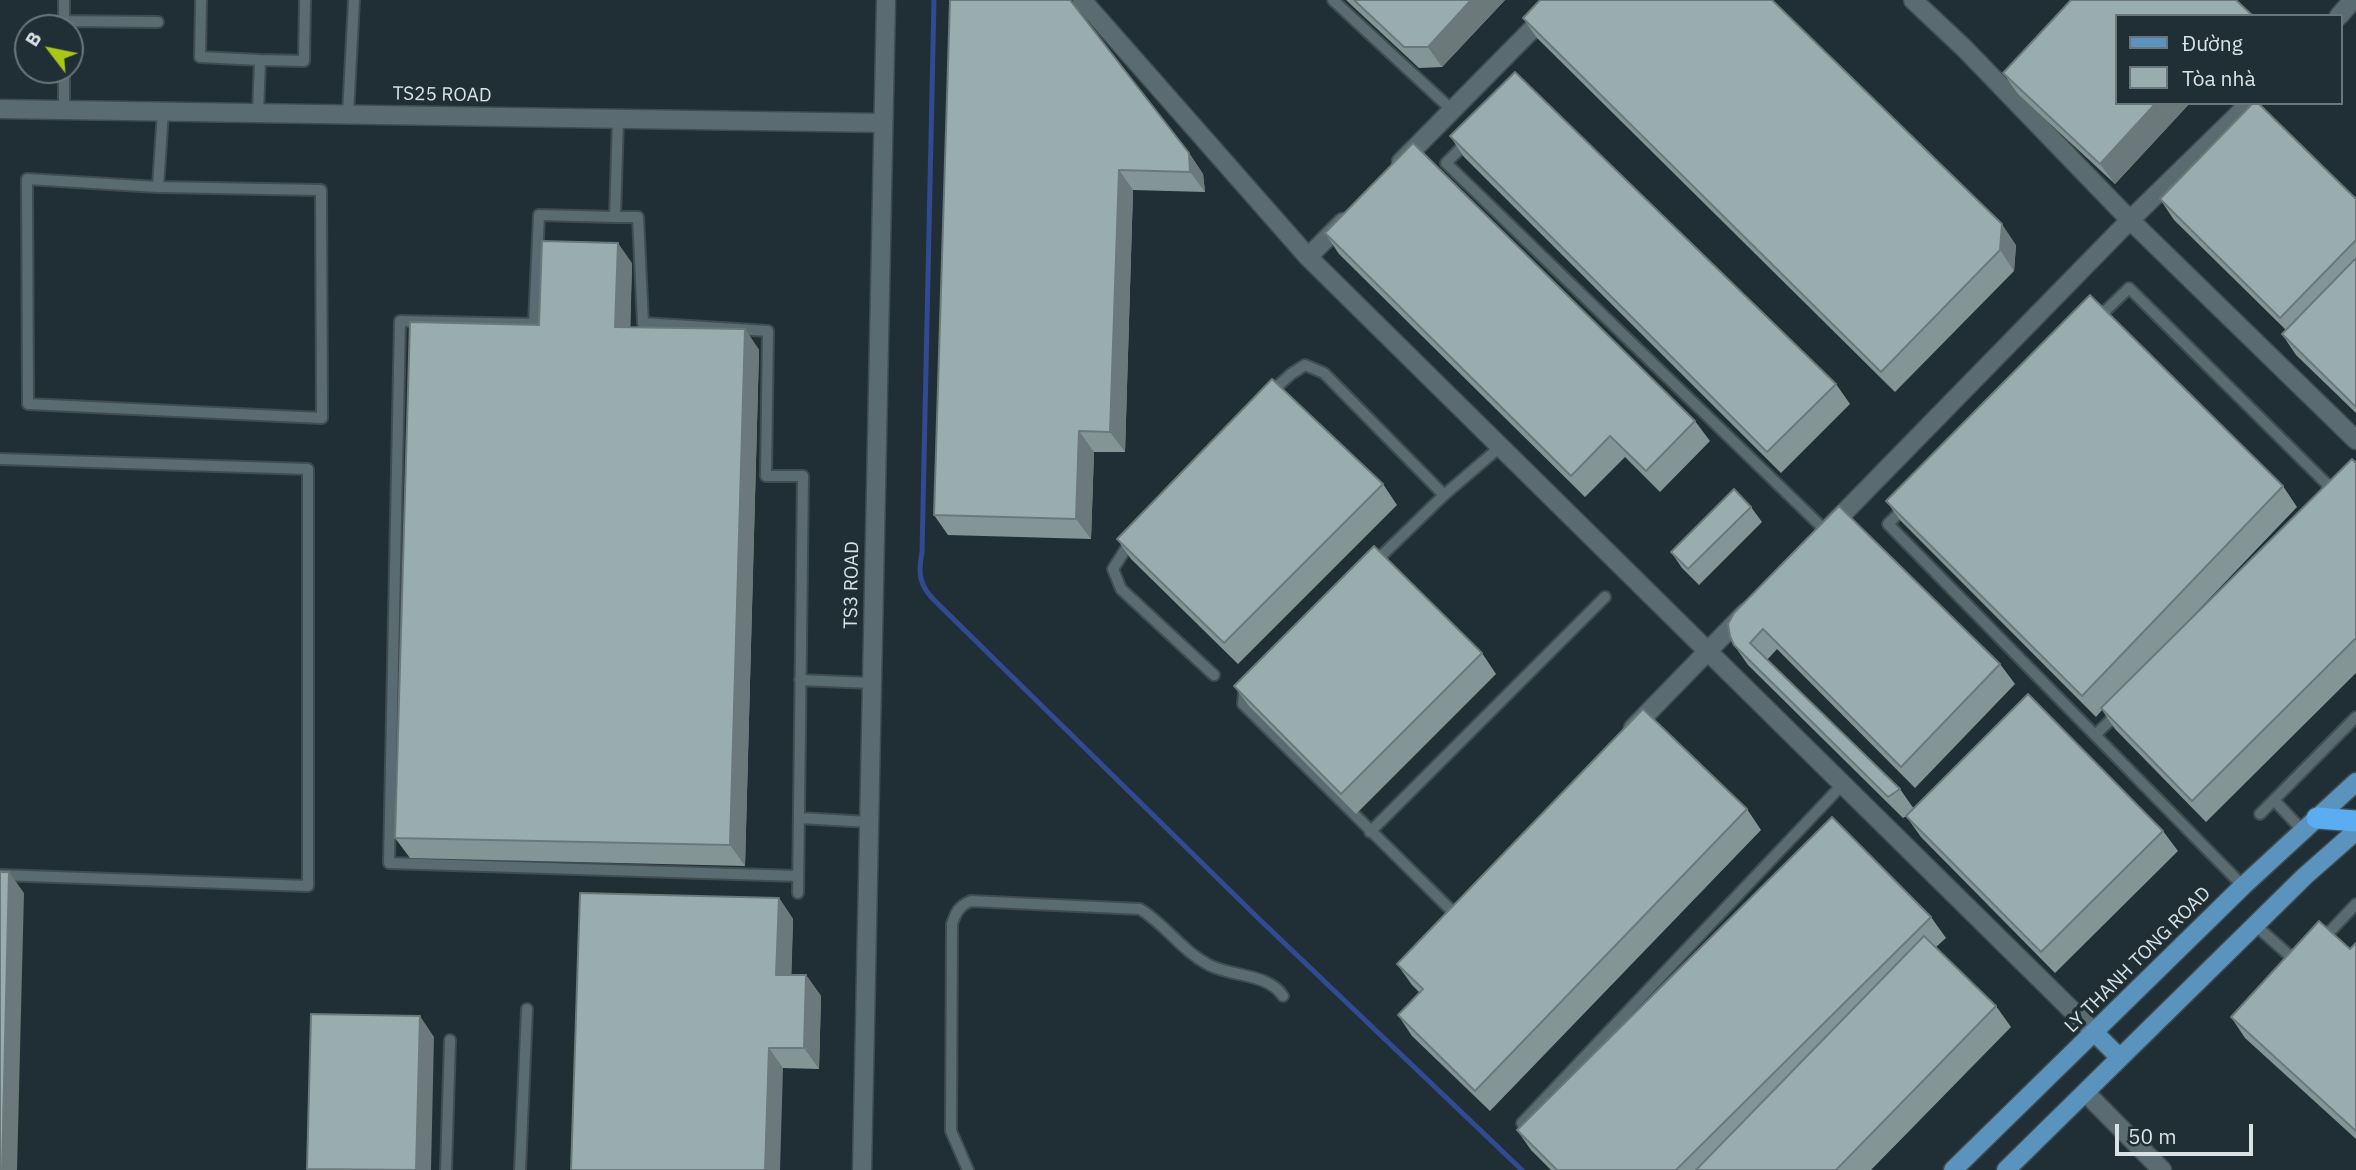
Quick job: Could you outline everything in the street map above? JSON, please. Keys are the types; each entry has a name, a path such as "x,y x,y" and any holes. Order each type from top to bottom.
{"highway":[{"path":"2310,824 2356,821"}],"main road":[{"name":"LY THANH TONG ROAD","path":"1953,1170 2243,886 2356,782"},
{"path":"2006,1170 2305,876 2356,831"},
{"path":"2095,1033 2120,1058"}],"street":[{"name":"TS3 ROAD","path":"862,1170 886,0"},
{"path":"1083,0 1308,257 2095,1033"},
{"path":"1385,179 1561,0"},
{"path":"1913,0 1965,49 2130,220 2356,440"},
{"path":"2341,14 2353,0"},
{"path":"1821,535 2130,220 2248,105"},
{"name":"TS25 ROAD","path":"0,109 883,123"},
{"path":"1308,257 1356,208"},
{"path":"1619,742 1762,596"},
{"path":"2087,1093 2162,1170"}],"lane":[{"path":"201,0 200,57 304,61 305,0"},
{"path":"348,114 354,0"},
{"path":"1334,0 1452,110"},
{"path":"84,24 158,22"},
{"path":"258,113 260,60"},
{"path":"64,84 64,110"},
{"path":"158,187 163,111"},
{"path":"615,217 618,119"},
{"path":"1475,135 1446,163 1821,535"},
{"path":"27,179 158,187 321,190 322,418 28,404 27,179"},
{"path":"798,876 389,863 400,321 534,324 539,215 638,217 643,323 768,331 766,476 803,477 798,893"},
{"path":"2090,326 2129,288 2337,494 2328,504"},
{"path":"1257,407 1291,374 1305,365 1324,373 1444,495"},
{"path":"1367,570 1444,495 1500,447"},
{"path":"0,459 309,469 308,886 0,875"},
{"path":"1917,496 1888,524 2243,886"},
{"path":"1142,527 1124,549 1113,569 1121,589 1214,674"},
{"path":"1370,832 1605,597"},
{"path":"800,680 871,683"},
{"path":"1253,682 1244,692 1242,704 1452,911"},
{"path":"2095,735 2124,706"},
{"path":"2260,814 2351,730 2356,717"},
{"path":"1522,1123 1842,785"},
{"path":"2274,800 2310,824"},
{"path":"799,818 869,822"},
{"path":"968,1170 951,1131 951,924 956,911 964,904 971,901 1140,909 1156,919 1191,954 1210,966 1267,982 1283,996"},
{"path":"2290,973 2356,904"},
{"path":"2255,925 2299,964"},
{"path":"520,1170 527,1009"},
{"path":"446,1170 450,1040"}],"building":[{"path":"950,0 1070,0 1189,153 1190,172 1119,170 1110,432 1079,431 1076,519 934,515"},
{"path":"1354,0 1471,0 1428,47 1404,47"},
{"path":"1540,0 1772,0 2002,224 2000,250 1881,372 1523,18"},
{"path":"2071,0 2236,0 2251,14 2114,14 2114,105 2154,105 2100,164 2003,73"},
{"path":"1515,72 1836,384 1767,452 1450,136"},
{"path":"2251,105 2260,105 2356,199 2356,240 2280,318 2160,199"},
{"path":"1413,143 1695,421 1646,471 1610,436 1571,476 1325,233"},
{"path":"542,241 618,243 615,327 745,329 730,845 395,838 410,322 539,325"},
{"path":"2356,258 2356,407 2282,334"},
{"path":"2090,295 2283,486 2082,696 1886,501"},
{"path":"1272,379 1383,484 1224,643 1117,539"},
{"path":"2352,459 2356,463 2356,638 2192,801 2101,708"},
{"path":"1734,489 1751,507 1688,569 1671,552"},
{"path":"1839,506 2000,664 1901,767 1763,629 1750,643 1900,789 1888,797 1734,645 1730,636 1728,624 1734,613"},
{"path":"1374,546 1482,653 1341,794 1234,686"},
{"path":"2028,694 2163,831 2041,952 1906,816"},
{"path":"1643,709 1747,809 1475,1091 1398,1015 1423,989 1397,964"},
{"path":"1832,817 1931,917 1676,1170 1557,1170 1517,1130"},
{"path":"0,872 9,872 2,1170 0,1170"},
{"path":"580,893 779,898 776,975 806,975 804,1048 769,1048 765,1170 571,1170"},
{"path":"2319,921 2350,949 2356,943 2356,1131 2231,1017"},
{"path":"1924,936 1996,1006 1836,1170 1696,1170"},
{"path":"311,1014 420,1016 416,1170 307,1169"}],"waterway":[{"path":"934,0 920,566 925,589 1257,917 1522,1170"}]}
